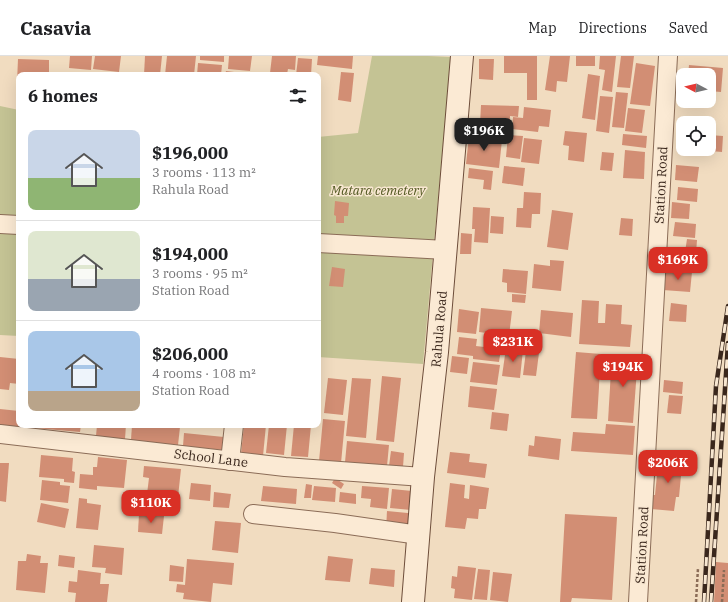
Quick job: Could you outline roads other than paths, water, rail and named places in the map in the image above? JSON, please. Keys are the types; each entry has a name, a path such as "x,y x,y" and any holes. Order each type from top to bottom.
{"main road":[{"name":"Rahula Road","path":"413,602 423,477 437,352 462,56"}],"street":[{"name":"Station Road","path":"638,602 668,56"},
{"path":"0,224 16,225"},
{"path":"321,243 446,250"},
{"path":"230,461 234,428"},
{"name":"School Lane","path":"0,434 285,467 423,477"},
{"path":"253,514 335,523 419,535"}],"railway":[{"path":"704,602 716,386 728,306"},
{"path":"711,602 728,343"}],"park label":[{"name":"Matara cemetery","path":"378,190"}]}
